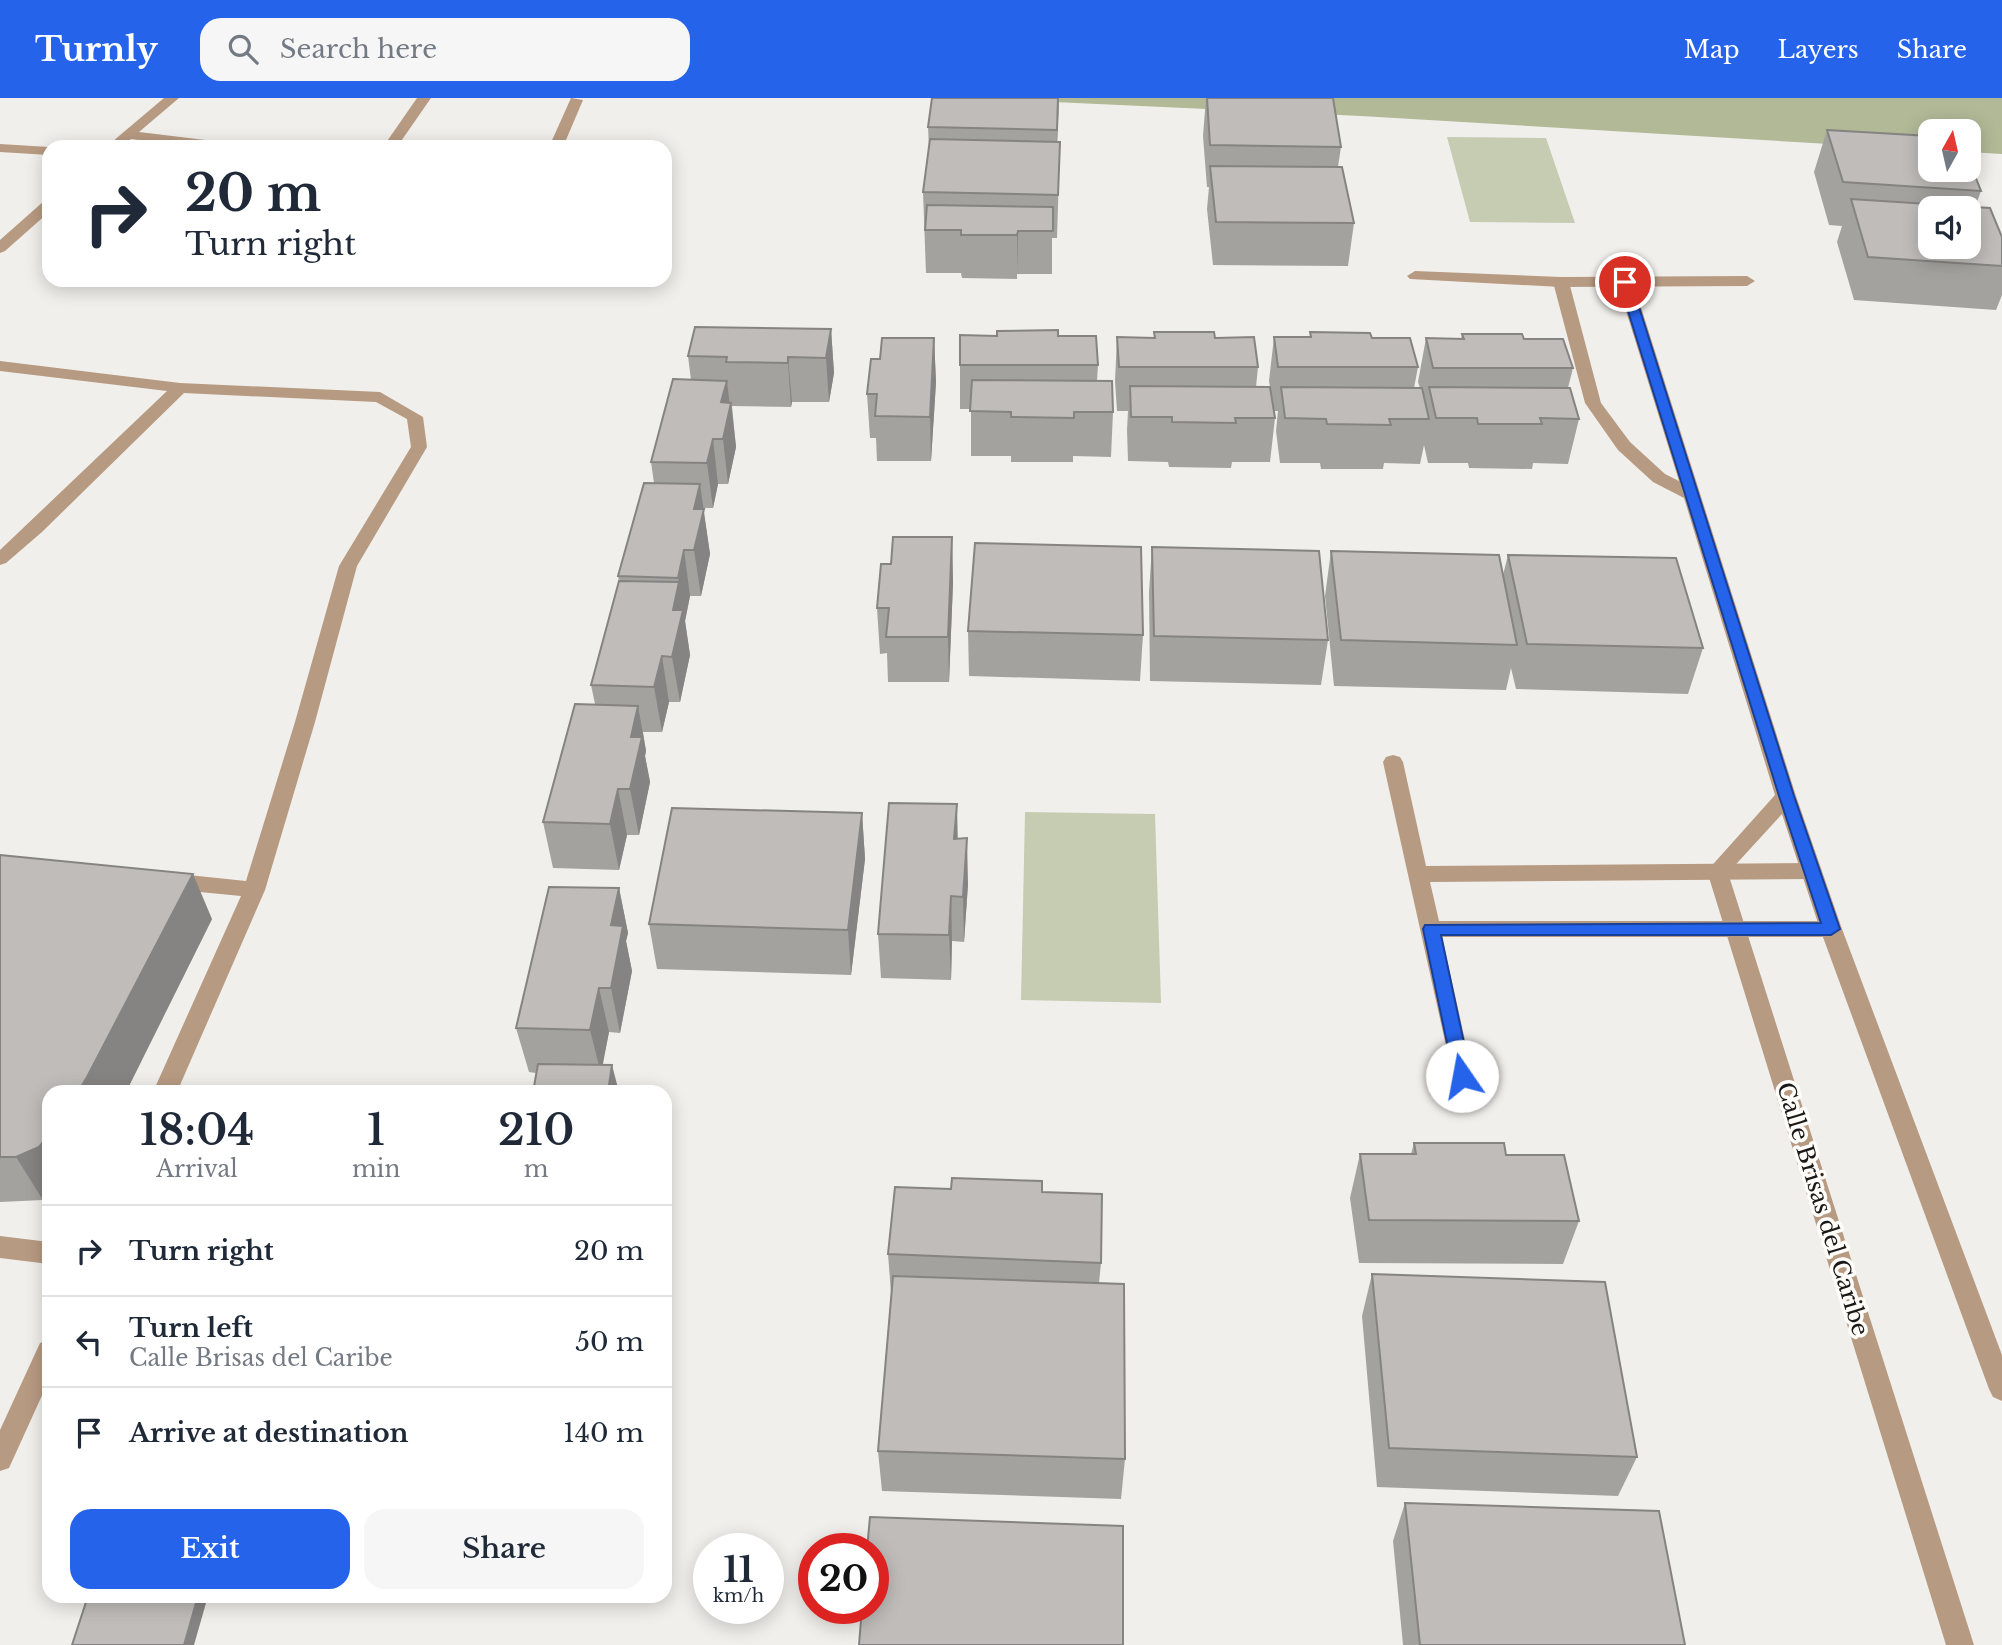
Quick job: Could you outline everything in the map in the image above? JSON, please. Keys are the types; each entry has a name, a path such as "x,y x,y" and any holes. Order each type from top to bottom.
{"street":[{"path":"122,140 172,98"},
{"path":"395,140 424,98"},
{"path":"559,140 576,100"},
{"path":"128,135 170,140"},
{"path":"0,148 42,151"},
{"path":"0,248 42,210"},
{"path":"1415,276 1561,282 1747,281"},
{"path":"1561,282 1593,403 1624,446 1659,478 1694,496"},
{"path":"1625,282 1786,796 1831,929 2002,1389"},
{"path":"0,366 180,388 380,397 415,417 419,447 348,565 305,722 254,890 168,1085"},
{"path":"0,559 36,528 180,388"},
{"path":"1393,762 1462,1076"},
{"path":"1717,871 1786,796"},
{"name":"Calle Brisas del Caribe","path":"1717,871 1960,1645"},
{"path":"1419,874 1812,871"},
{"path":"147,879 254,890"},
{"path":"1431,929 1831,929"},
{"path":"0,1247 42,1253"},
{"path":"0,1459 42,1366"}],"green space":[{"path":"966,98 2002,98 2002,154 1981,153 1981,119 1918,119 1918,149 1361,116"},
{"path":"1447,137 1546,138 1575,223 1470,222"},
{"path":"1025,812 1155,814 1161,1003 1021,1000"}],"building":[{"path":"932,98 1058,98 1057,130 928,127"},
{"path":"1207,98 1333,98 1341,147 1210,145"},
{"path":"1827,130 1918,135 1918,182 1977,182 1981,191 1843,182"},
{"path":"930,139 1060,142 1058,195 923,192"},
{"path":"1210,166 1342,167 1354,223 1216,222"},
{"path":"1851,199 1918,203 1918,259 1981,259 1981,207 1990,208 2002,237 2002,266 1868,257"},
{"path":"927,205 1053,207 1053,231 1018,231 1017,235 961,235 961,230 925,230"},
{"path":"695,327 831,329 826,358 788,357 788,363 726,362 727,357 688,356"},
{"path":"1058,330 1058,336 1096,336 1098,365 960,365 960,335 997,336 997,331"},
{"path":"1154,332 1214,332 1215,338 1254,337 1258,367 1119,367 1117,337 1155,338"},
{"path":"1310,332 1370,333 1372,338 1410,338 1418,367 1278,367 1274,337 1311,337"},
{"path":"1462,334 1522,334 1524,339 1563,339 1573,368 1433,368 1426,338 1464,339"},
{"path":"882,338 934,338 930,417 875,416 877,394 867,394 871,359 880,359"},
{"path":"673,379 727,381 721,402 731,403 723,439 713,439 707,463 651,462"},
{"path":"972,380 1112,381 1113,412 1074,412 1074,418 1011,417 1011,412 970,411"},
{"path":"1130,386 1270,387 1275,418 1235,418 1236,423 1172,422 1172,417 1131,417"},
{"path":"1281,387 1422,388 1429,419 1389,419 1391,425 1327,424 1326,419 1285,418"},
{"path":"1429,387 1570,388 1579,419 1540,418 1542,424 1478,424 1477,418 1436,418"},
{"path":"644,483 700,484 694,509 704,509 694,550 684,550 678,578 618,576"},
{"path":"893,537 952,537 948,637 886,637 889,608 877,608 881,564 891,564"},
{"path":"975,543 1141,547 1143,635 968,631"},
{"path":"1152,547 1319,551 1328,640 1154,636"},
{"path":"1331,551 1499,555 1517,645 1341,640"},
{"path":"1508,555 1676,558 1703,648 1527,644"},
{"path":"619,581 679,582 673,610 683,610 672,657 662,656 654,687 591,685"},
{"path":"575,704 638,706 631,737 642,737 630,789 618,789 610,824 543,822"},
{"path":"889,803 957,804 954,839 967,838 963,897 951,896 949,935 878,934"},
{"path":"672,808 862,813 848,930 649,924"},
{"path":"0,855 193,874 82,1085 42,1085 42,1143 16,1157 0,1157"},
{"path":"549,887 619,888 611,925 623,926 611,988 599,988 590,1030 516,1028"},
{"path":"538,1064 612,1065 609,1085 534,1085"},
{"path":"1414,1143 1504,1143 1506,1155 1564,1155 1579,1221 1369,1220 1360,1154 1416,1154"},
{"path":"952,1178 1042,1181 1042,1192 1102,1194 1101,1263 888,1254 895,1187 951,1189"},
{"path":"1372,1274 1605,1282 1637,1457 1389,1448"},
{"path":"893,1276 1124,1284 1125,1459 878,1451"},
{"path":"1405,1503 1659,1511 1685,1645 1420,1645"},
{"path":"870,1517 1123,1526 1123,1645 859,1645 861,1624 889,1624 889,1533 868,1533"},
{"path":"86,1603 196,1603 184,1645 72,1645"}],"route":[{"path":"1462,1076 1431,929 1831,929 1786,796 1625,282"}]}
